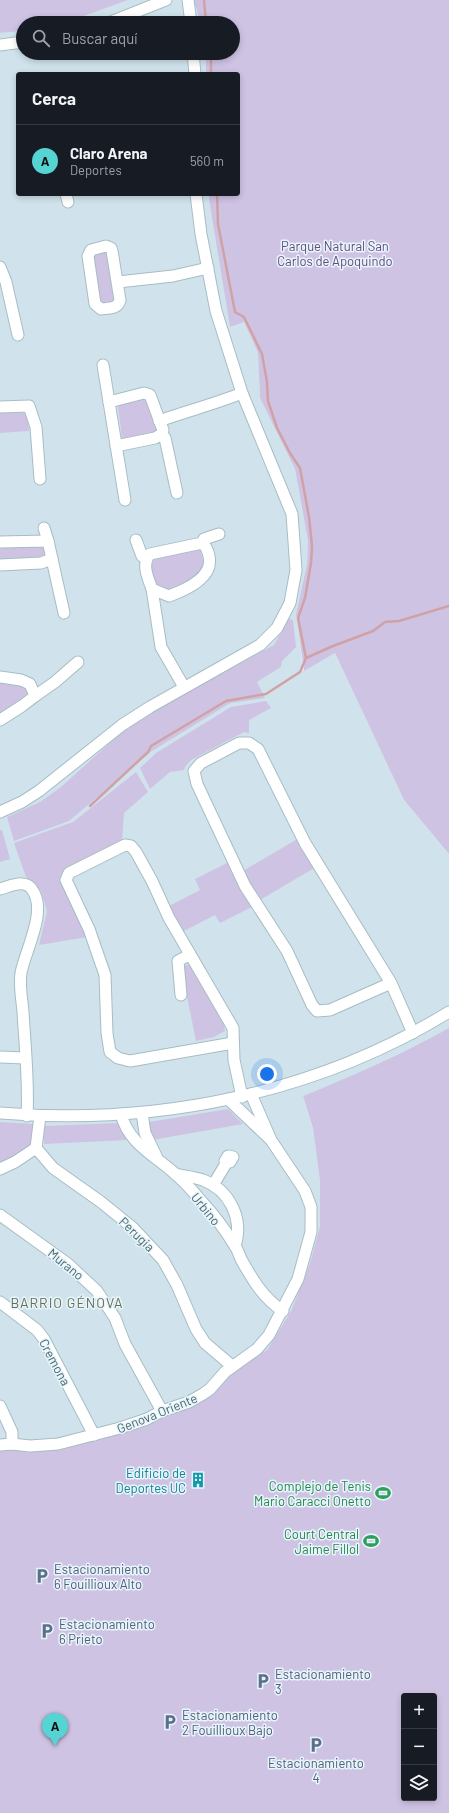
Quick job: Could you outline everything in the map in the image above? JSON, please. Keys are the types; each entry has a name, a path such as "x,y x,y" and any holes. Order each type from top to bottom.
{"street":[{"path":"126,16 166,0"},
{"path":"188,0 190,16"},
{"path":"0,45 16,43"},
{"path":"194,60 195,72"},
{"path":"0,812 22,802 40,791 122,725 150,706 241,656 271,635 286,612 293,592 296,570 292,514 242,393 216,311 196,196"},
{"path":"106,246 112,249 118,282 120,300 118,304 115,307 101,309 98,307 96,304 88,256 91,250 106,246"},
{"path":"0,267 6,282 18,335"},
{"path":"118,282 173,276 208,268"},
{"path":"103,365 125,500"},
{"path":"109,402 144,393 150,395 163,430 162,434 165,438 177,493"},
{"path":"159,421 197,407 218,403 242,393"},
{"path":"0,408 29,406 36,427 40,479"},
{"path":"116,446 155,438 162,434"},
{"path":"44,528 64,613"},
{"path":"184,687 160,647 152,589 145,565 146,558 150,554 202,543 204,539 219,534"},
{"path":"136,540 142,556 146,558"},
{"path":"0,542 48,541"},
{"path":"155,617 169,596 196,582 207,572 210,557 206,546 202,543"},
{"path":"0,565 41,563 52,558"},
{"path":"152,589 169,596"},
{"path":"0,720 55,682 78,662"},
{"path":"0,677 21,680 30,684 35,696"},
{"path":"391,983 330,1010 317,1011 312,1005 287,951 245,886 196,784 194,772 202,763 239,743 249,744 258,749 306,843 391,983 413,1033"},
{"name":"Genova Oriente","path":"0,1445 12,1444 30,1446 58,1444 94,1435 137,1423 162,1411 189,1402 203,1394 210,1389 232,1366 257,1349 269,1335 298,1279 310,1232 310,1208 305,1191 271,1140 246,1096 234,1060 234,1043 233,1028 189,954 169,918 152,881 131,846 125,845 116,848 69,873 66,880 89,929 105,975 107,1033 110,1052 118,1058 130,1061 234,1043"},
{"path":"0,889 21,883 27,885 33,890 36,897 37,906 35,928 24,959 20,981 25,1058 28,1077 27,1116"},
{"path":"181,995 178,961 189,954"},
{"path":"0,1114 40,1116 142,1113 174,1109 246,1096 340,1066 413,1033 449,1012"},
{"path":"0,1057 25,1058"},
{"name":"Genova Oriente","path":"228,1099 271,1140"},
{"name":"Urbino","path":"142,1113 145,1133 157,1158"},
{"name":"Urbino","path":"121,1114 124,1126 134,1141 175,1174 211,1212 235,1246 251,1278 270,1301 283,1310"},
{"path":"0,1169 15,1162 36,1148 40,1116"},
{"name":"Perugia","path":"36,1148 53,1168 101,1202 133,1228 163,1260 177,1285 196,1329 205,1343 232,1366"},
{"path":"213,1185 227,1162"},
{"name":"Urbino","path":"175,1174 202,1180 213,1185 228,1198 236,1214 238,1238 235,1246"},
{"name":"Murano","path":"0,1215 68,1264 97,1291 115,1318 125,1344 162,1411"},
{"name":"Cremona","path":"0,1302 36,1330 44,1339 94,1435"},
{"path":"0,1406 12,1432 12,1444"}],"shaded area":[{"path":"128,0 194,0 198,16 84,16"},
{"path":"16,32 16,60 206,60 206,72 16,72 16,196 209,196 230,326 244,322 258,353 260,398 295,469 308,541 307,564 296,614 303,671 335,653 404,800 449,854 449,1028 350,1078 303,1096 313,1128 320,1181 320,1226 310,1263 291,1311 267,1350 238,1367 216,1390 141,1426 0,1448 0,33"}],"green space":[{"path":"0,0 128,0 84,16 16,16 16,32 0,33"},
{"name":"Parque Natural San Carlos de Apoquindo","path":"192,0 449,0 449,854 404,800 335,653 304,671 296,614 307,564 308,541 295,469 260,398 258,353 244,322 230,327 209,199 209,196 240,196 240,72 206,72 206,60 240,60 240,16 198,16"},
{"path":"110,252 117,302 98,304 91,254"},
{"path":"145,399 148,402 158,430 155,434 127,441 122,438 118,407 120,404"},
{"path":"0,413 24,413 28,418 29,431 0,433"},
{"path":"44,543 47,559 0,561 0,545"},
{"path":"200,549 204,564 198,576 166,593 156,589 150,564 155,559"},
{"path":"288,619 293,620 296,647 282,661 281,667 257,682 265,698 230,703 152,751 69,821 14,841 7,817 40,802 61,787 123,731 154,710 274,645"},
{"path":"0,682 25,684 29,692 0,716"},
{"path":"266,701 271,708 249,720 249,733 244,732 191,760 184,770 170,772 150,789 140,768 156,753 231,707"},
{"path":"136,772 148,792 124,813 122,841 66,869 63,886 87,937 39,945 47,911 41,891 26,877 14,843 73,822"},
{"path":"0,830 2,830 10,859 0,862"},
{"path":"299,838 316,867 260,900 243,871"},
{"path":"229,862 252,907 220,923 215,915 182,932 169,906 200,890 195,879"},
{"path":"190,964 223,1019 225,1031 214,1037 196,1041 181,967"},
{"path":"449,1028 449,1813 0,1813 0,1448 56,1447 216,1390 238,1367 267,1350 291,1311 310,1263 320,1226 320,1181 313,1128 303,1096 340,1081 413,1047"},
{"path":"228,1109 243,1124 152,1140 149,1122"},
{"path":"0,1122 34,1124 31,1146 15,1158 0,1163"},
{"path":"119,1123 128,1140 44,1144 44,1126"}],"waterway":[{"path":"204,0 205,16"},
{"path":"211,60 211,72"},
{"path":"90,806 148,752 151,746 226,701 266,694 300,672 306,658 298,618 305,598 311,563 312,546 309,517 300,468 277,428 268,401 267,382 262,354 244,317 235,312 218,224 217,196"},
{"path":"306,658 373,631 385,622 399,621 449,606"}],"place":[{"name":"Edificio de Deportes UC","path":"198,1480"},
{"name":"Complejo de Tenis Mario Caracci Onetto","path":"383,1493"},
{"name":"Court Central Jaime Fillol","path":"371,1541"},
{"name":"Estacionamiento 6 Fouillioux Alto","path":"42,1576"},
{"name":"Estacionamiento 6 Prieto","path":"47,1631"},
{"name":"Estacionamiento 3","path":"263,1681"},
{"name":"Estacionamiento 2 Fouillioux Bajo","path":"170,1722"},
{"name":"Estacionamiento 4","path":"316,1745"},
{"name":"Claro Arena","path":"55,1746"}],"district":[{"name":"BARRIO GÉNOVA","path":"67,1303"}]}
